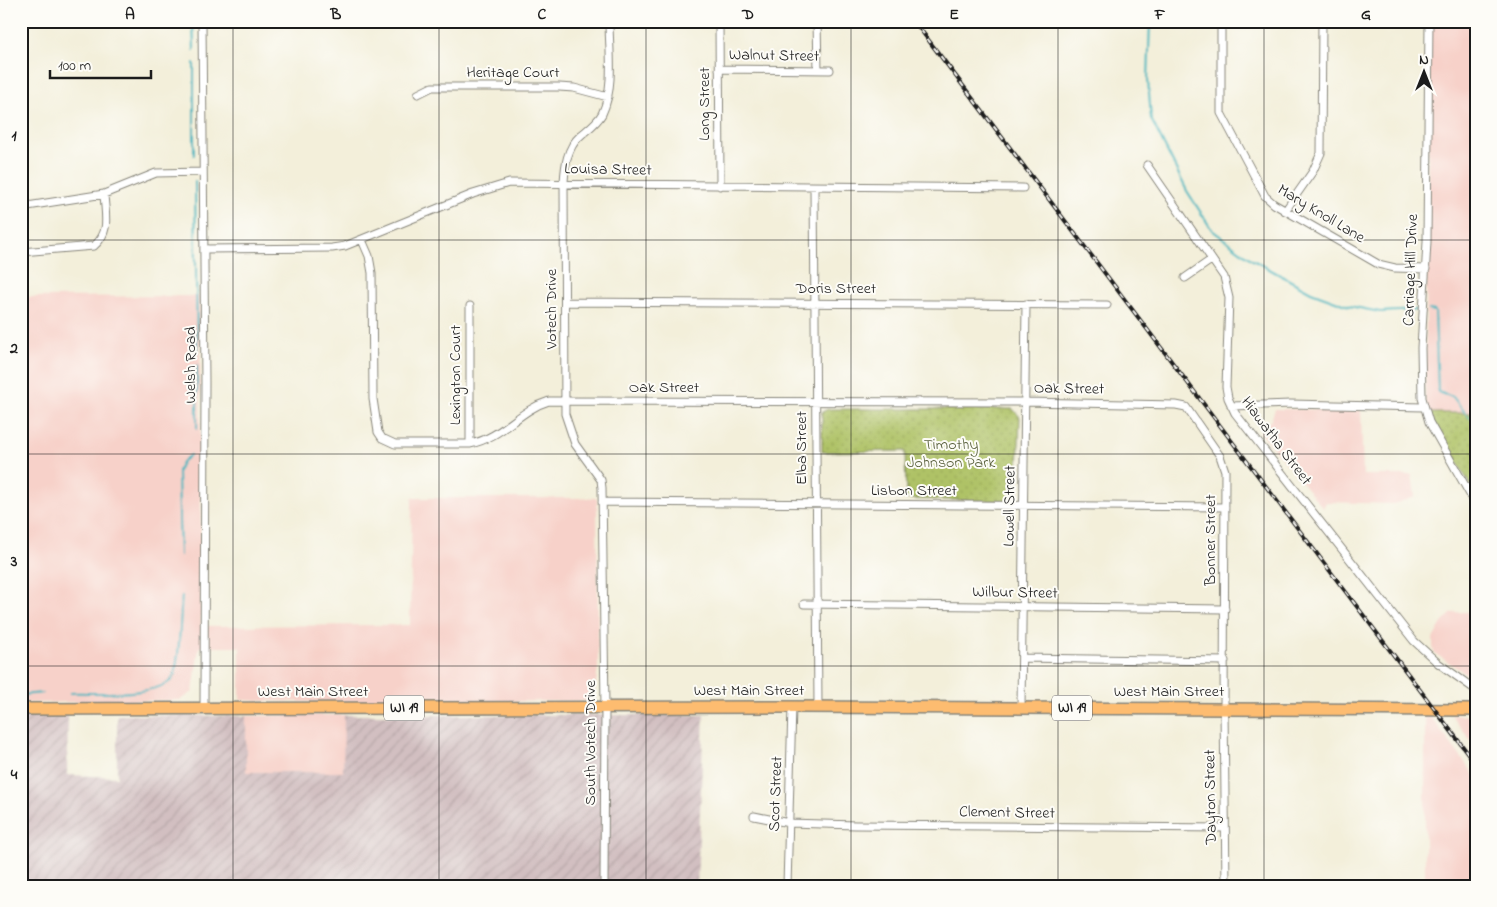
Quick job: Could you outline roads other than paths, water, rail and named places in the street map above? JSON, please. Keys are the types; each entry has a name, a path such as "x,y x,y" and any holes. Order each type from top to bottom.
{"main road":[{"name":"West Main Street","path":"21,709 1021,707 1476,710"}],"street":[{"name":"Welsh Road","path":"202,21 204,708"},
{"name":"Votech Drive","path":"604,601 601,480 570,435 565,414 564,182 565,167 572,146 601,115 608,97 609,21"},
{"name":"Long Street","path":"718,21 720,186"},
{"path":"817,21 818,70"},
{"name":"Mary Knoll Lane","path":"1221,21 1221,113 1265,196 1285,211 1378,264 1395,268 1426,270"},
{"path":"1285,211 1313,171 1321,153 1322,21"},
{"name":"Carriage Hill Drive","path":"1429,21 1426,270 1421,348 1423,407 1429,422 1476,505"},
{"name":"Walnut Street","path":"719,69 830,70"},
{"name":"Heritage Court","path":"418,94 432,87 559,87 574,88 608,97"},
{"name":"Hiawatha Street","path":"1147,165 1224,277 1229,298 1226,387 1231,406 1251,435 1414,640 1438,663 1476,690"},
{"path":"21,207 104,194 156,174 203,172"},
{"name":"Louisa Street","path":"204,249 332,248 362,240 493,186 523,182 814,188 1023,188"},
{"name":"Elba Street","path":"814,188 818,707"},
{"path":"21,252 94,246 103,239 106,227 104,194"},
{"name":"Oak Street","path":"362,240 369,256 372,273 373,399 378,432 382,438 395,444 470,444 490,439 540,404 566,401 1025,402 1162,405"},
{"path":"1185,278 1211,260"},
{"name":"Doris Street","path":"566,302 1107,305"},
{"name":"Lowell Street","path":"1021,707 1026,304"},
{"name":"Lexington Court","path":"470,306 470,444"},
{"path":"1231,406 1290,404 1423,407"},
{"name":"Bonner Street","path":"1162,405 1186,407 1220,456 1225,471 1224,708"},
{"name":"Lisbon Street","path":"602,502 1225,507"},
{"name":"South Votech Drive","path":"604,601 604,886"},
{"name":"Wilbur Street","path":"804,604 1225,609"},
{"path":"1022,658 1225,660"},
{"name":"Scot Street","path":"787,884 792,707"},
{"name":"Dayton Street","path":"1224,708 1226,886"},
{"name":"Clement Street","path":"754,816 789,823 856,826 1225,828"}],"waterway":[{"path":"193,21 194,50"},
{"path":"1150,21 1148,80 1151,119 1187,191 1212,230 1251,259 1311,292 1349,306 1380,312 1417,310"},
{"path":"194,63 194,155"},
{"path":"195,181 197,352"},
{"path":"1429,310 1435,311 1438,392 1453,397 1467,415 1476,422"},
{"path":"197,366 197,429"},
{"path":"180,555 178,471 182,462 190,455"},
{"path":"70,693 139,691 153,689 164,685 172,679 177,664 182,596"},
{"path":"21,695 43,693"}],"railway":[{"path":"914,21 1476,764"}],"park label":[{"name":"Timothy Johnson Park","path":"951,454"}]}
